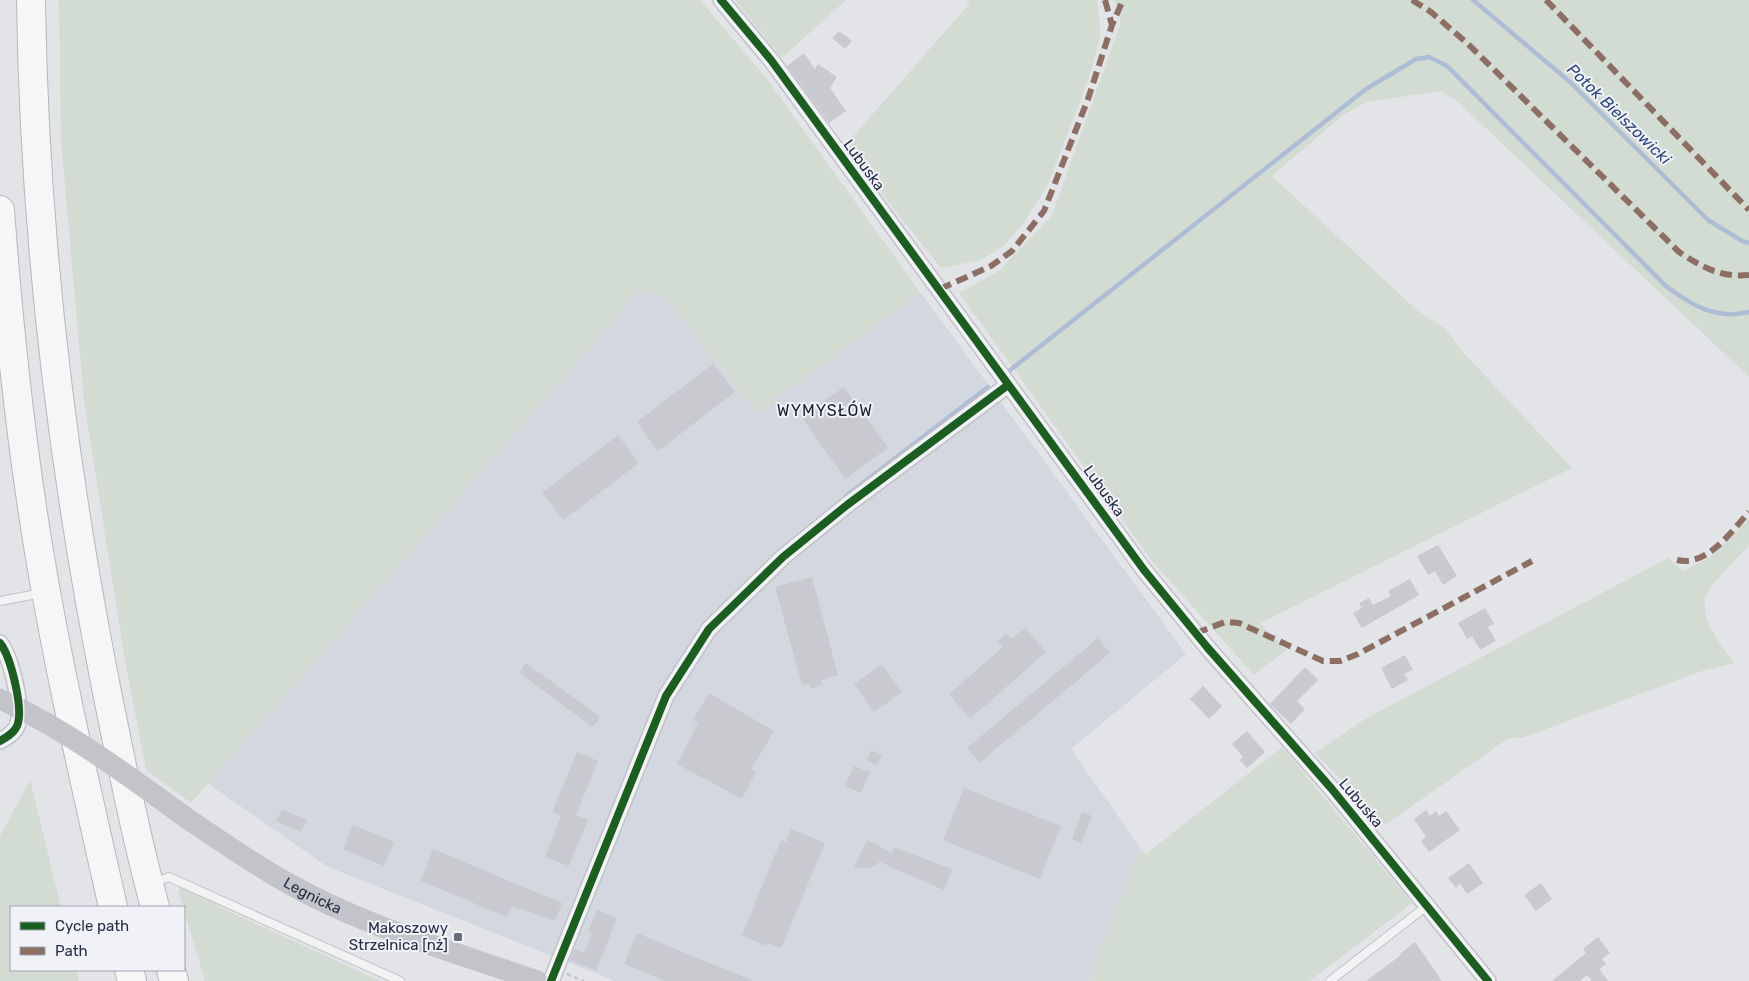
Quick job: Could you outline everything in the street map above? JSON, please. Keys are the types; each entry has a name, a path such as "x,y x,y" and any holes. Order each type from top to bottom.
{"highway":[{"path":"31,0 48,304 67,463 88,598 115,733 152,896"},
{"path":"0,210 18,402 46,592 69,714 113,906"}],"main road":[{"name":"Legnicka","path":"0,699 50,724 90,749 185,817 285,882 382,927 537,981"}],"street":[{"name":"Lubuska","path":"721,0 771,60 1138,562 1180,615 1331,788 1488,981"},
{"path":"551,981 666,696 709,629 783,557 847,505 1008,385"},
{"path":"0,644 8,656 20,711 17,726 9,736 0,741"}],"lane":[{"path":"0,601 46,592"},
{"path":"152,896 169,877 400,981"},
{"path":"1330,981 1428,905"}],"shaded area":[{"path":"59,0 700,0 767,79 920,292 757,413 665,297 637,290 617,317 191,803 146,770 125,661 84,401 61,141"},
{"path":"735,0 846,0 782,58"},
{"path":"967,0 1097,0 1101,34 1088,81 1048,184 1025,221 1005,245 981,260 941,268 844,147 970,3"},
{"path":"1114,0 1749,0 1749,377 1458,102 1441,91 1367,102 1343,115 1272,176 1418,311 1446,329 1460,349 1572,468 1260,623 1286,650 1254,675 1152,561 959,293 999,271 1052,215 1121,22"},
{"path":"637,290 665,297 757,413 920,292 1186,654 1071,749 1141,849 1088,981 615,981 328,867 207,783 617,317"},
{"path":"1749,519 1749,545 1717,580 1708,592 1705,601 1707,620 1717,639 1734,663 1702,671 1522,738 1509,738 1385,825 1315,753 1365,719 1668,558 1683,571 1710,557"},
{"path":"1282,747 1412,903 1310,981 1088,981 1141,849 1146,854"},
{"path":"30,780 61,906 10,906 10,971 76,971 79,981 0,981 0,836"},
{"path":"180,885 197,892 222,908 380,981 205,981 185,913 185,906 183,906 179,893"}],"building":[{"path":"839,31 852,41 845,49 832,38"},
{"path":"804,53 815,69 818,64 837,77 830,88 846,111 829,123 787,66"},
{"path":"713,364 735,392 658,451 637,422"},
{"path":"844,387 888,448 845,479 802,417"},
{"path":"618,435 639,463 563,520 542,493"},
{"path":"1438,545 1457,576 1443,585 1435,571 1428,575 1417,556"},
{"path":"812,577 838,675 821,680 823,685 811,688 809,683 802,685 775,587"},
{"path":"1410,579 1419,595 1362,628 1353,613 1362,608 1359,603 1369,598 1373,605 1391,596 1388,591"},
{"path":"1485,608 1494,624 1488,627 1496,641 1480,650 1472,636 1467,639 1458,623"},
{"path":"1025,628 1046,652 970,719 949,694 1003,647 998,641 1006,633 1011,639"},
{"path":"1098,638 1110,653 979,763 967,748"},
{"path":"1405,655 1413,670 1404,674 1408,680 1392,689 1381,668"},
{"path":"526,663 600,717 593,727 519,673"},
{"path":"882,664 902,692 874,712 854,684"},
{"path":"1305,667 1318,680 1297,701 1305,709 1291,724 1270,704"},
{"path":"1203,686 1222,706 1209,719 1190,699"},
{"path":"709,693 774,731 751,770 756,772 742,799 677,764 698,723 693,720"},
{"path":"1247,731 1265,752 1247,768 1240,760 1243,757 1232,744"},
{"path":"871,750 882,755 877,765 867,761"},
{"path":"577,752 598,761 576,815 588,820 569,866 545,857 561,816 552,812"},
{"path":"854,766 870,772 861,793 845,786"},
{"path":"964,788 1061,826 1040,879 943,840"},
{"path":"282,809 307,820 301,832 276,821"},
{"path":"1426,810 1430,816 1436,811 1439,816 1446,811 1460,830 1429,852 1421,841 1426,837 1414,819"},
{"path":"1082,812 1092,816 1081,843 1072,839"},
{"path":"353,825 394,842 384,866 343,849"},
{"path":"791,829 825,843 781,948 768,943 766,946 742,935 781,840 786,842"},
{"path":"867,840 892,853 893,847 952,869 944,890 880,862 869,869 854,867"},
{"path":"433,849 562,903 555,921 512,906 507,917 421,881"},
{"path":"1469,863 1483,883 1467,894 1460,884 1456,888 1448,878"},
{"path":"1541,883 1552,899 1536,911 1524,895"},
{"path":"597,910 617,918 596,971 570,960 574,949 584,953 592,933 588,932"},
{"path":"637,933 753,981 665,981 624,964"},
{"path":"1598,937 1610,953 1602,959 1606,964 1599,969 1608,981 1592,981 1587,975 1580,981 1552,981 1586,953 1583,949"},
{"path":"1415,942 1442,981 1366,981 1401,955"}],"waterway":[{"name":"Potok Bielszowicki","path":"1473,0 1570,82 1708,220 1742,241 1749,243"},
{"path":"1009,371 1366,89 1416,59 1429,57 1447,66 1666,286 1704,309 1726,314 1749,312"},
{"path":"846,496 988,387"}],"marked path":[{"path":"1105,0 1112,25"},
{"path":"940,289 991,266 1012,251 1044,211 1088,99 1112,25 1123,0"},
{"path":"1412,0 1431,12 1467,43 1679,252 1721,273 1749,275"},
{"path":"1546,0 1749,210"},
{"path":"1677,560 1688,561 1708,553 1718,546 1749,512"},
{"path":"1196,633 1225,622 1239,623 1323,661 1340,661 1358,654 1532,561"}],"cycle path":[{"path":"721,0 771,60 1144,570 1207,647 1331,788 1488,981"},
{"path":"551,981 666,696 709,629 783,557 847,505 1008,385"},
{"path":"0,643 12,671 19,708 16,728 10,735 0,741"}],"place":[{"name":"Makoszowy Strzelnica [nż]","path":"458,937"}],"district":[{"name":"WYMYSŁÓW","path":"825,410"}]}
